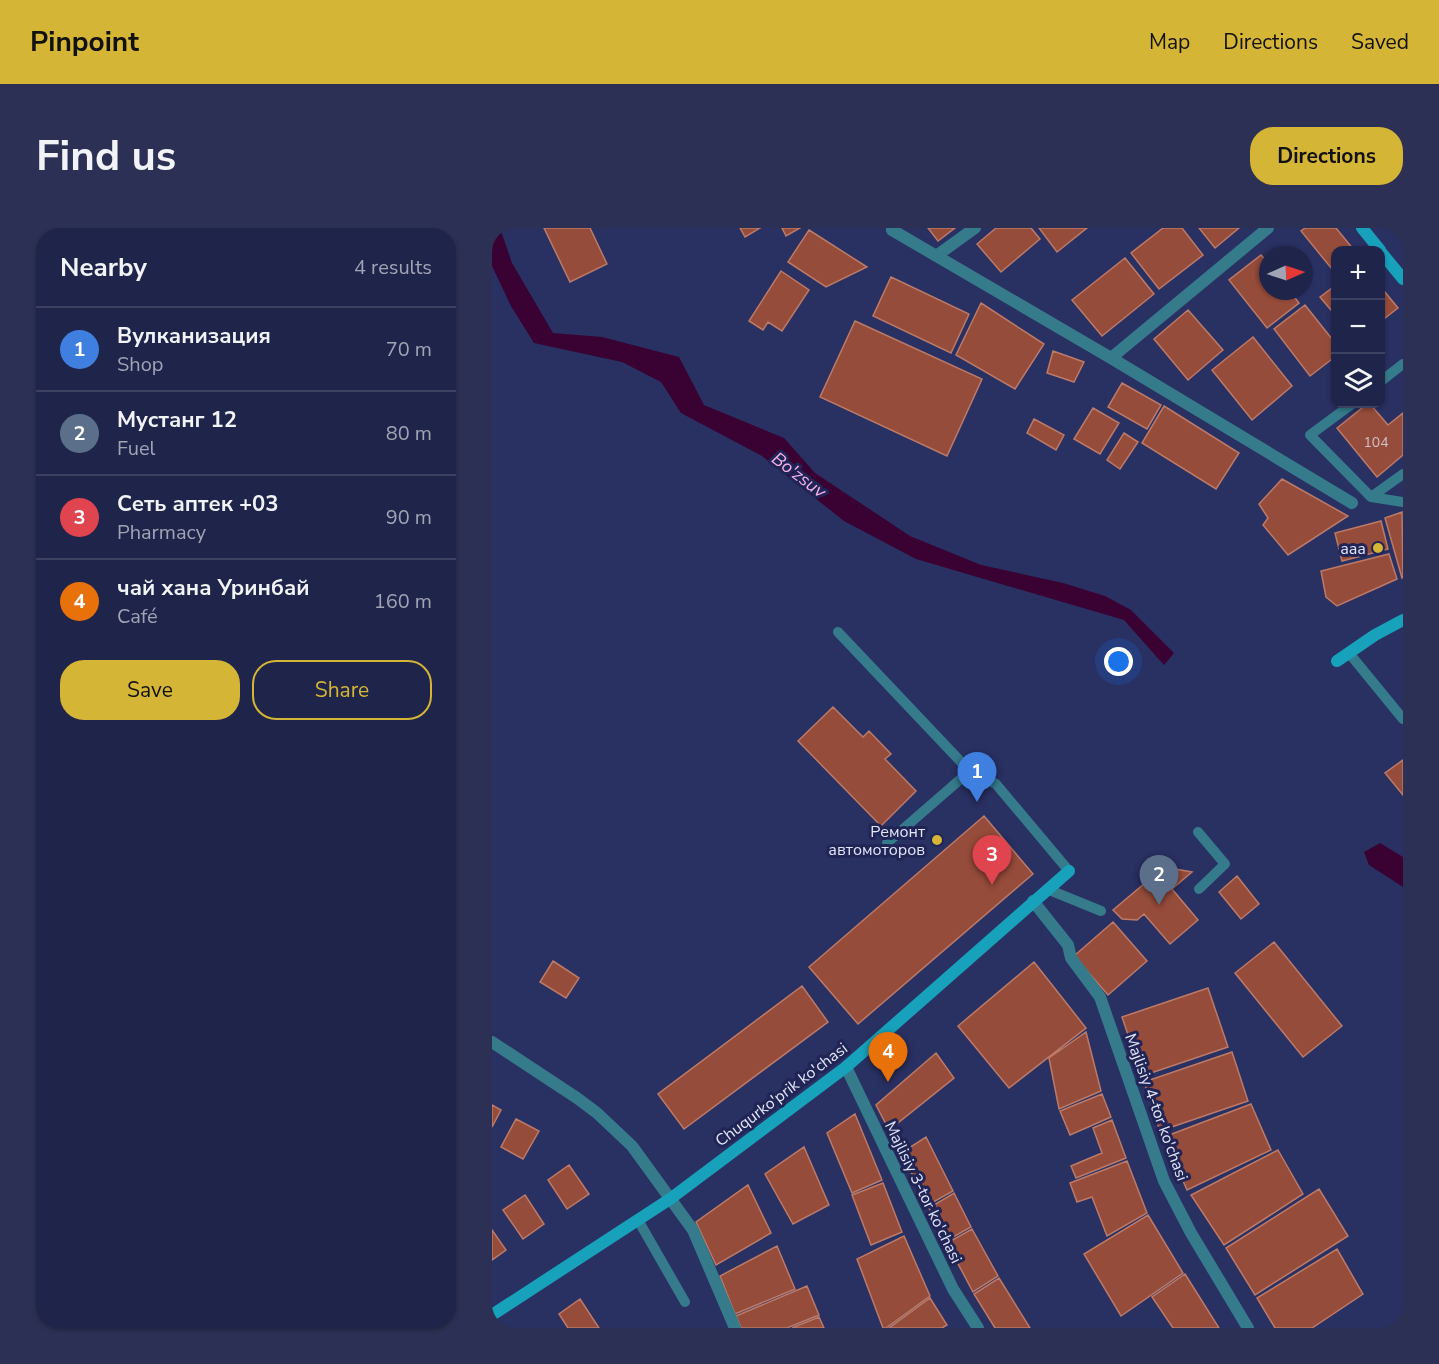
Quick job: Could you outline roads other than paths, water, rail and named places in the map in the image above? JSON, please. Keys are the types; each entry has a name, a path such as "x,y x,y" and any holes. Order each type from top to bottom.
{"street":[{"path":"936,256 975,228"},
{"path":"1111,358 1268,228"},
{"path":"1362,228 1376,246"},
{"path":"892,230 1352,503"},
{"path":"1385,257 1403,279"},
{"path":"1337,661 1403,620"},
{"name":"Chuqurko'prik ko'chasi","path":"492,1315 669,1199 846,1067 1069,871"},
{"name":"Majlisiy 4-tor ko'chasi","path":"1033,901 1068,945 1071,958 1100,997 1164,1181 1191,1233 1248,1328"},
{"path":"492,1042 577,1098 621,1135 641,1158 693,1230 735,1328"},
{"name":"Majlisiy 3-tor ko'chasi","path":"846,1067 953,1289 978,1328"}],"lane":[{"path":"1385,378 1403,364"},
{"path":"1347,408 1310,435 1371,497 1403,502"},
{"path":"1371,497 1403,474"},
{"path":"838,632 962,763 996,784 1069,871"},
{"path":"1349,653 1403,719"},
{"path":"887,843 971,770"},
{"path":"1198,832 1225,864 1199,889"},
{"path":"1047,889 1101,911"},
{"path":"638,1220 685,1302"}],"water":[{"name":"Bo'zsuv","path":"492,228 500,228 512,263 553,333 602,337 679,357 704,405 784,438 815,473 910,536 981,565 1063,583 1105,596 1131,610 1174,653 1164,665 1124,620 916,559 844,521 762,456 681,413 661,382 622,362 534,343 511,306 492,266"},
{"path":"1380,843 1403,857 1403,887 1369,865 1364,852"}],"place":[{"name":"ааа","path":"1378,548"},
{"name":"Вулканизация","path":"977,802"},
{"name":"Ремонт автомоторов","path":"937,840"},
{"name":"Сеть аптек +03","path":"992,885"},
{"name":"Мустанг 12","path":"1159,905"},
{"name":"чай хана Уринбай","path":"888,1082"}]}
